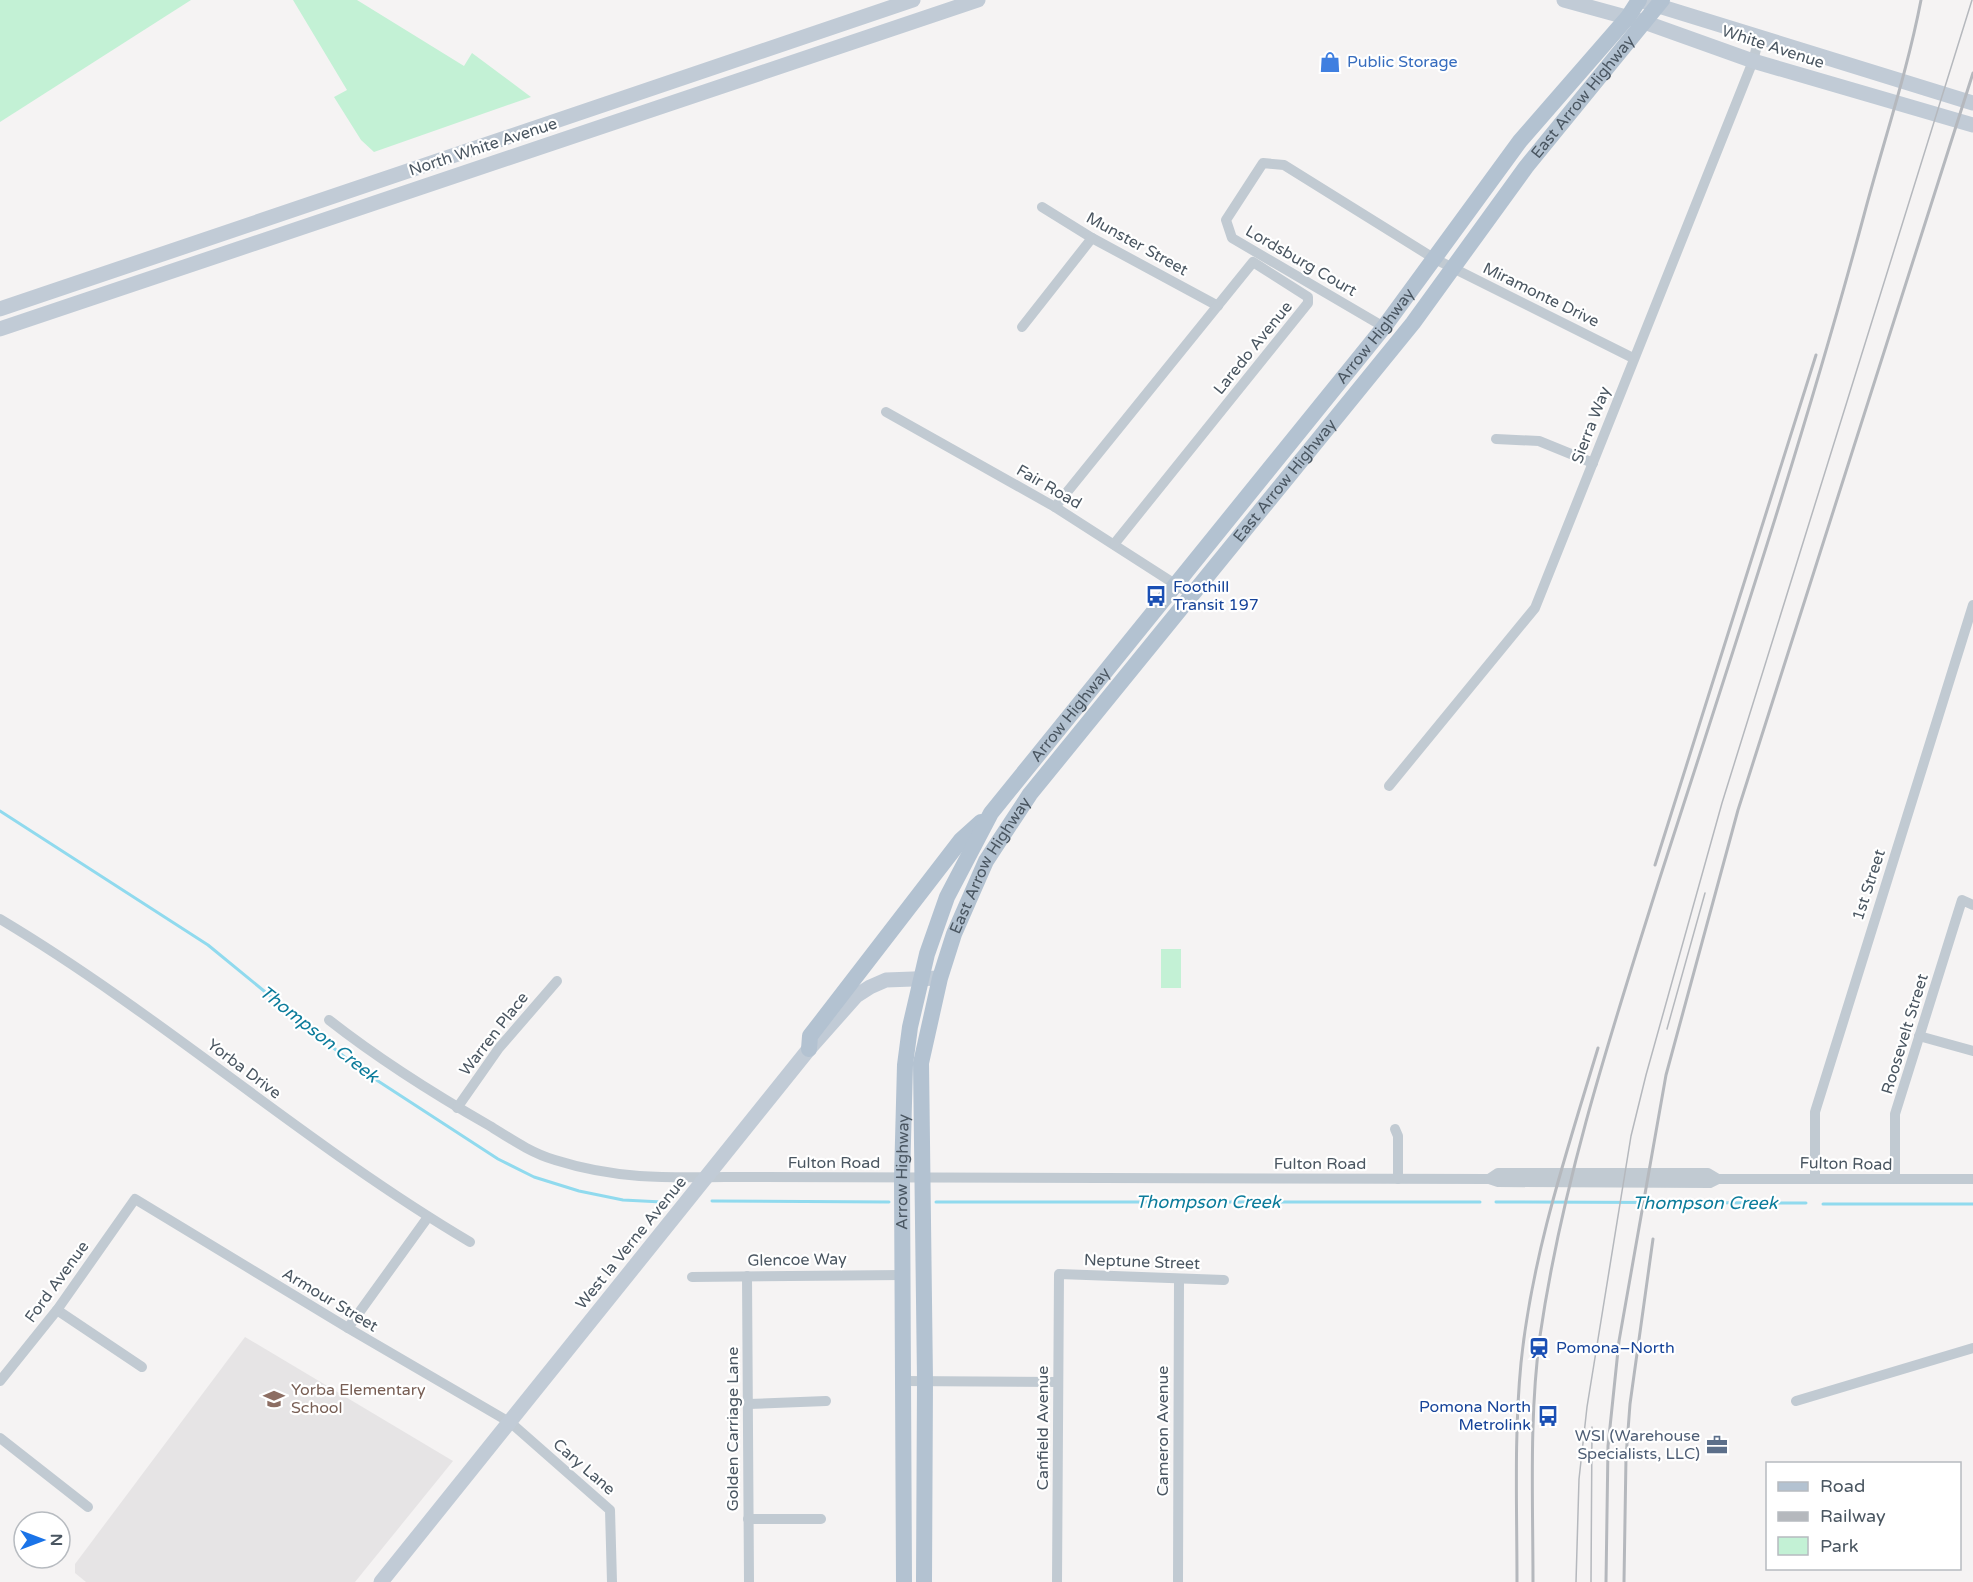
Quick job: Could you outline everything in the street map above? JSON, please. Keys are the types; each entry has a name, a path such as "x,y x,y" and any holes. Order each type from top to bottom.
{"main road":[{"name":"North White Avenue","path":"0,309 913,0"},
{"name":"North White Avenue","path":"0,329 978,0"},
{"name":"White Avenue","path":"1564,0 1636,20 1753,61 1973,125"},
{"name":"White Avenue","path":"1650,2 1759,38 1973,103"},
{"name":"Arrow Highway","path":"904,1582 902,1178 905,1065 920,978 947,897 991,813 1384,327 1520,141 1636,20 1650,2"},
{"name":"East Arrow Highway","path":"940,978 971,890 1008,825 1056,762 1413,323 1636,20"},
{"path":"809,1049 810,1036 961,840 991,813"},
{"name":"Arrow Highway","path":"924,1582 925,1380 921,1063 940,978"},
{"name":"West la Verne Avenue","path":"381,1582 511,1423 809,1049 856,996 886,980 940,978"}],"street":[{"name":"Sierra Way","path":"1389,786 1535,608 1753,61 1759,38"},
{"name":"Lordsburg Court","path":"1384,327 1232,238 1226,220 1263,163 1284,165 1435,259"},
{"name":"Munster Street","path":"1042,207 1092,238 1218,306"},
{"path":"1022,327 1092,238"},
{"name":"Miramonte Drive","path":"1435,259 1633,358"},
{"name":"Laredo Avenue","path":"1055,507 1253,262 1308,297 1308,303 1115,543"},
{"name":"Fair Road","path":"886,412 1055,507 1115,543 1192,595"},
{"path":"1496,439 1539,441 1593,463"},
{"name":"1st Street","path":"1815,1178 1815,1112 1973,605"},
{"path":"991,813 1008,825"},
{"name":"Roosevelt Street","path":"1895,1179 1895,1114 1962,900 1973,905"},
{"name":"Yorba Drive","path":"0,919 81,969 177,1037 299,1131 428,1217 470,1242"},
{"name":"Warren Place","path":"457,1108 499,1048 557,981"},
{"name":"Fulton Road","path":"329,1020 367,1049 457,1108 538,1155 623,1176 675,1180 706,1177 1489,1179 1498,1182 1558,1184 1710,1183 1718,1179 1973,1179"},
{"path":"1919,1036 1973,1051"},
{"path":"1395,1129 1398,1136 1398,1179"},
{"name":"Armour Street","path":"135,1199 348,1329 511,1423"},
{"name":"Ford Avenue","path":"0,1381 57,1310 135,1199"},
{"path":"348,1329 428,1217"},
{"name":"Neptune Street","path":"1059,1274 1224,1280"},
{"name":"Canfield Avenue","path":"1057,1582 1059,1274"},
{"name":"Glencoe Way","path":"692,1276 903,1275"},
{"name":"Golden Carriage Lane","path":"747,1276 749,1582"},
{"name":"Cameron Avenue","path":"1178,1582 1179,1279"},
{"path":"57,1310 142,1367"},
{"path":"1796,1401 1973,1348"},
{"path":"904,1381 1058,1382"},
{"path":"748,1404 826,1401"},
{"name":"Cary Lane","path":"511,1423 610,1510 612,1582"},
{"path":"0,1438 88,1507"},
{"path":"748,1519 821,1519"}],"shaded area":[{"name":"Yorba Elementary School","path":"245,1337 453,1461 355,1582 86,1582 75,1573 75,1564"}],"green space":[{"path":"0,0 191,0 0,122"},
{"path":"293,0 357,0 464,66 472,53 531,97 374,152 361,140 334,97 347,90"},
{"path":"1161,949 1181,949 1181,988 1161,988"}],"waterway":[{"name":"Thompson Creek","path":"0,811 208,945 358,1068 498,1159 534,1177 579,1191 623,1200 662,1202"},
{"name":"Thompson Creek","path":"712,1201 889,1202"},
{"name":"Thompson Creek","path":"936,1202 1480,1202"},
{"name":"Thompson Creek","path":"1496,1202 1806,1203"},
{"name":"Thompson Creek","path":"1823,1204 1973,1204"}],"tram line":[{"path":"1576,1582 1579,1479 1587,1407 1631,1136 1646,1075 1722,803 1972,0"},
{"path":"1667,1029 1705,893"},
{"path":"1591,1582 1592,1427"}],"railway":[{"path":"1533,1582 1532,1459 1537,1366 1549,1279 1574,1167 1656,890 1816,385 1902,81 1921,0"},
{"path":"1606,1582 1608,1446 1619,1341 1666,1075 1738,810 1973,73"},
{"path":"1655,865 1816,355"},
{"path":"1517,1582 1517,1417 1526,1323 1552,1204 1598,1048"},
{"path":"1624,1582 1626,1457 1630,1404 1653,1239"}],"place":[{"name":"Public Storage","path":"1330,62"},
{"name":"Foothill Transit 197","path":"1156,596"},
{"name":"Pomona–North","path":"1539,1348"},
{"name":"Yorba Elementary School","path":"274,1399"},
{"name":"Pomona North Metrolink","path":"1548,1416"},
{"name":"WSI (Warehouse Specialists, LLC)","path":"1717,1445"}]}
